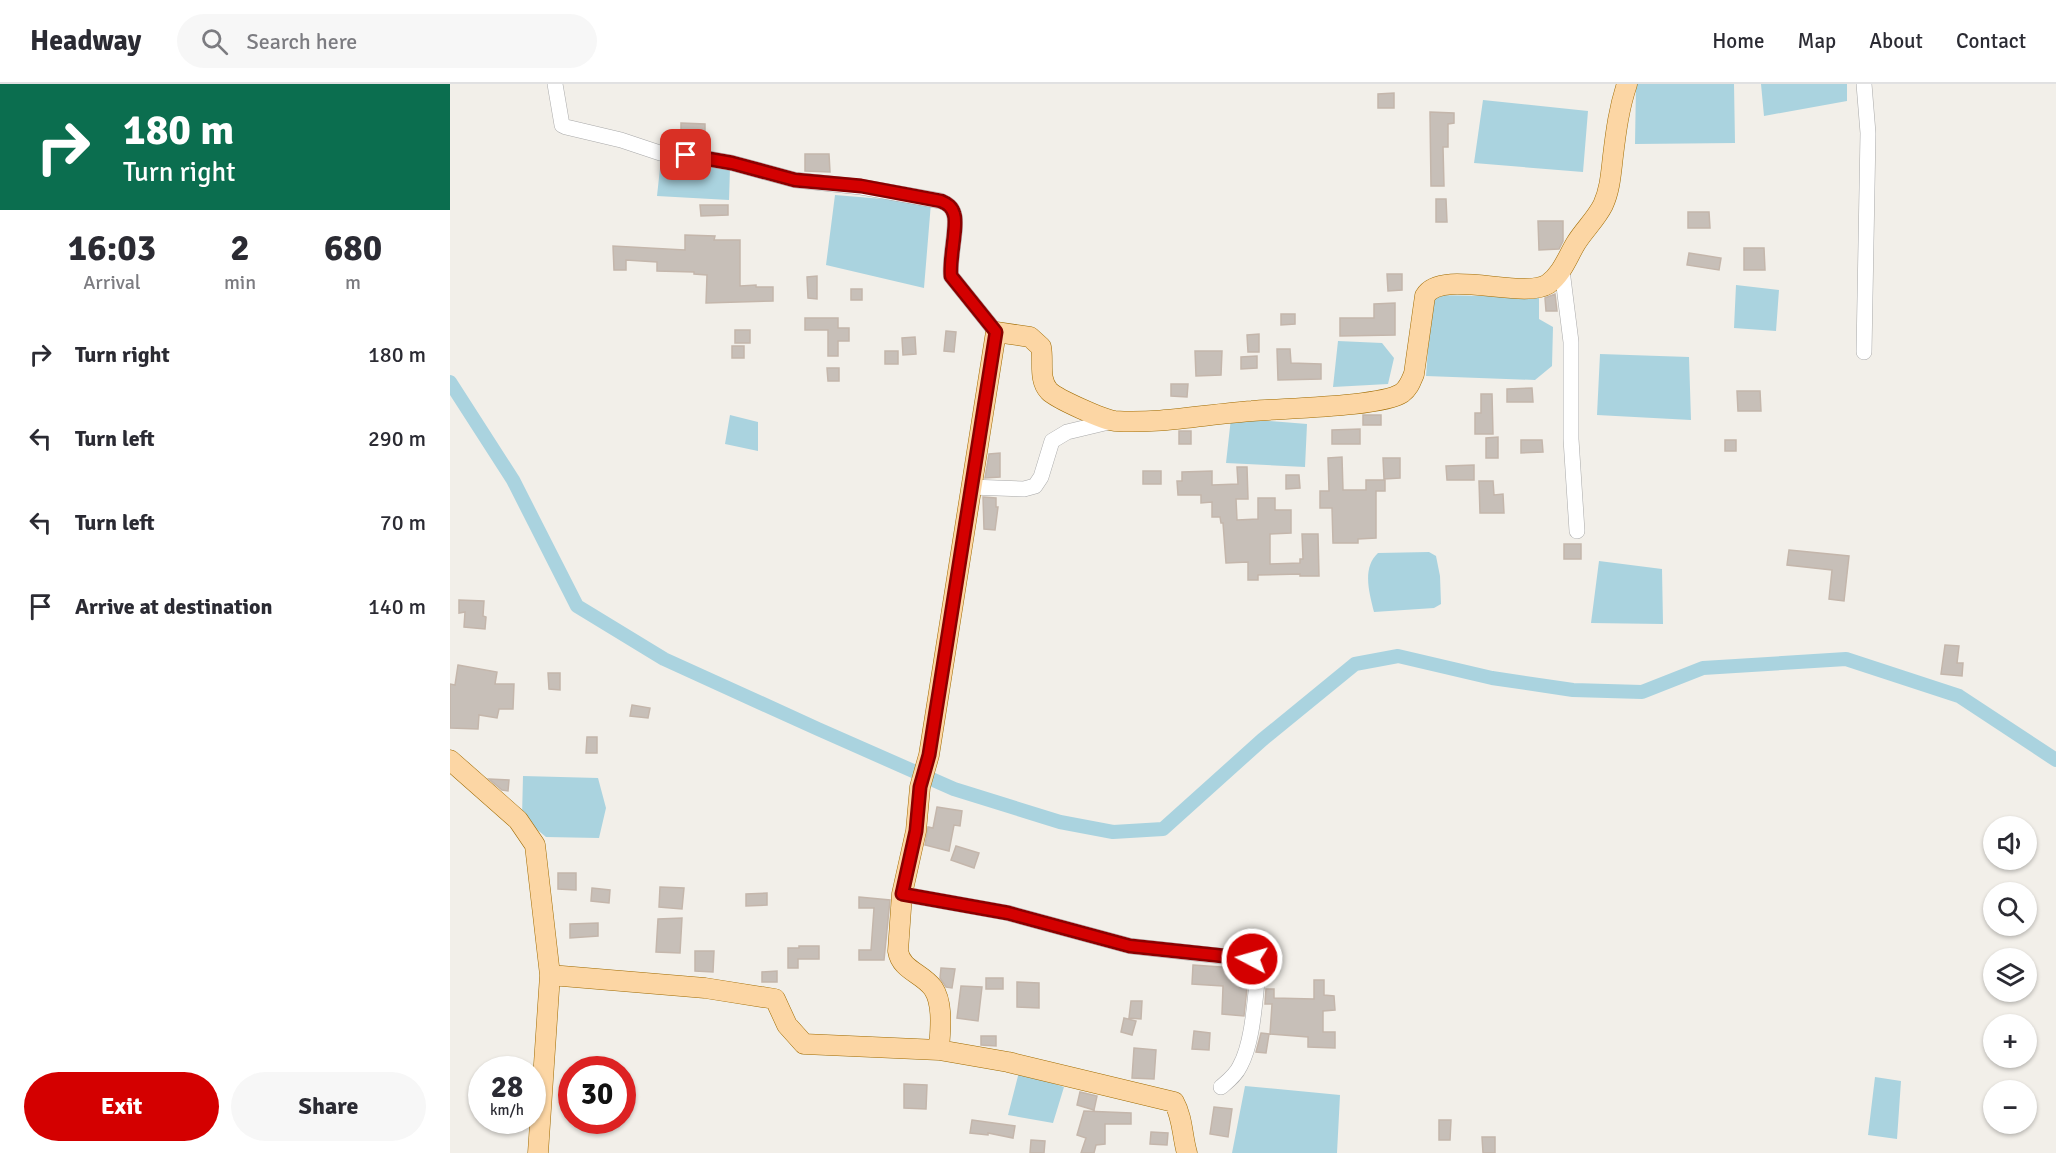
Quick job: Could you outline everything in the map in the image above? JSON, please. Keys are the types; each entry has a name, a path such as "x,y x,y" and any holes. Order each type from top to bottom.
{"main road":[{"path":"939,1050 940,1022 934,991 927,982 899,959 902,894 916,831 920,787 929,755 996,332 1030,337 1041,347 1043,381 1049,391 1067,402 1113,421 1161,421 1249,411 1380,401 1402,393 1410,384 1416,360 1425,296 1429,290 1435,286 1475,284 1531,289 1547,285 1562,270 1576,242 1602,207 1608,190 1618,116 1627,84"},
{"path":"450,760 518,820 535,845 550,975 538,1153"},
{"path":"550,975 626,980 776,999 788,1025 804,1044 939,1050 1008,1062 1174,1102 1181,1114 1187,1153"}],"street":[{"path":"555,84 560,119 562,125 566,127 621,140 660,153 732,163 795,180 861,186 941,201 949,205 955,216 949,265 951,276 996,332"},
{"path":"1864,84 1868,133 1864,352"},
{"path":"1562,270 1571,342 1571,439 1577,531"},
{"path":"970,487 1024,489 1035,486 1041,477 1052,441 1067,432 1113,421"},
{"path":"902,894 1008,913 1130,946 1257,960 1259,964 1251,1030 1243,1058 1235,1074 1221,1087"}],"water":[{"path":"1636,84 1734,84 1735,143 1635,144"},
{"path":"1761,84 1847,84 1847,101 1764,116"},
{"path":"1483,100 1588,111 1583,172 1474,163"},
{"path":"661,159 730,168 729,200 657,196"},
{"path":"835,195 931,203 924,288 826,265"},
{"path":"1736,285 1779,290 1776,331 1734,328"},
{"path":"1432,295 1539,297 1539,319 1553,327 1552,366 1535,380 1426,376"},
{"path":"1338,341 1382,343 1394,358 1388,384 1333,387"},
{"path":"1600,354 1689,357 1691,420 1597,415"},
{"path":"730,415 758,422 758,451 725,444"},
{"path":"1231,418 1307,424 1305,467 1226,463"},
{"path":"1429,552 1436,556 1440,576 1441,604 1434,608 1374,612 1368,573 1378,553"},
{"path":"1599,561 1662,569 1663,624 1591,623"},
{"path":"523,776 598,778 606,808 599,838 546,837 522,817"},
{"path":"1019,1072 1064,1087 1053,1123 1008,1115"},
{"path":"1875,1077 1901,1081 1897,1139 1868,1135"},
{"path":"1245,1086 1340,1095 1337,1153 1232,1153"}],"building":[{"path":"1394,93 1394,108 1378,108 1378,94"},
{"path":"1430,112 1454,113 1454,123 1448,124 1448,147 1443,147 1444,186 1431,186"},
{"path":"681,123 705,124 705,134 681,134"},
{"path":"805,154 829,154 830,172 805,171"},
{"path":"1436,199 1446,199 1447,222 1436,222"},
{"path":"700,205 728,205 728,215 701,216"},
{"path":"1688,212 1709,212 1710,228 1688,228"},
{"path":"1538,221 1563,221 1563,241 1559,249 1539,250"},
{"path":"685,235 715,236 714,240 740,240 740,286 773,287 773,301 706,303 707,275 694,274 694,272 657,271 657,262 626,260 626,270 614,270 613,246 685,250"},
{"path":"1744,248 1764,248 1765,270 1744,270"},
{"path":"1689,253 1721,258 1719,270 1687,265"},
{"path":"1387,274 1402,274 1402,290 1388,291"},
{"path":"817,276 817,299 808,298 807,277"},
{"path":"851,289 862,289 862,300 851,300"},
{"path":"1555,294 1557,311 1546,311 1545,298"},
{"path":"1395,303 1395,335 1340,336 1340,318 1374,318 1374,304"},
{"path":"1281,314 1295,314 1295,324 1281,325"},
{"path":"805,318 838,318 838,328 849,328 849,341 838,341 838,356 828,356 828,330 805,330"},
{"path":"735,330 750,330 750,343 735,343"},
{"path":"946,331 956,332 954,352 944,351"},
{"path":"1259,334 1259,352 1248,352 1247,335"},
{"path":"915,337 916,354 903,355 902,338"},
{"path":"732,346 744,346 744,358 732,358"},
{"path":"1277,349 1290,349 1291,363 1321,364 1321,379 1278,380"},
{"path":"885,351 898,351 898,364 885,364"},
{"path":"1195,351 1222,351 1221,375 1196,376"},
{"path":"1257,356 1257,368 1241,369 1241,357"},
{"path":"827,368 839,368 839,381 828,381"},
{"path":"1171,384 1188,384 1187,397 1171,396"},
{"path":"1532,388 1533,402 1507,402 1507,389"},
{"path":"1737,391 1760,391 1761,411 1738,411"},
{"path":"1481,394 1492,394 1493,434 1475,434 1475,413 1481,413"},
{"path":"1363,415 1381,415 1381,425 1363,425"},
{"path":"1360,429 1360,444 1332,444 1332,430"},
{"path":"1179,431 1191,431 1191,444 1179,444"},
{"path":"1498,437 1498,458 1486,458 1486,438"},
{"path":"1521,440 1542,440 1543,452 1521,453"},
{"path":"1725,440 1736,440 1736,451 1725,451"},
{"path":"1000,453 1000,477 985,478 989,454"},
{"path":"1342,457 1343,490 1366,490 1366,480 1385,480 1385,491 1376,491 1376,538 1358,539 1358,543 1333,543 1332,508 1320,508 1320,491 1329,491 1328,458"},
{"path":"1383,458 1400,458 1400,478 1384,479"},
{"path":"1474,465 1474,480 1447,480 1446,466"},
{"path":"1237,467 1247,467 1248,499 1236,499 1237,520 1258,519 1258,498 1275,498 1275,510 1291,510 1291,533 1270,534 1270,564 1300,563 1300,559 1303,559 1302,534 1318,534 1319,576 1258,575 1258,580 1248,580 1248,562 1226,563 1223,523 1220,517 1212,517 1212,502 1201,503 1201,495 1178,495 1177,481 1182,481 1182,472 1212,471 1212,485 1238,484"},
{"path":"1143,471 1161,471 1161,484 1143,484"},
{"path":"1286,475 1299,475 1300,488 1286,489"},
{"path":"1479,481 1493,481 1494,495 1503,494 1504,513 1480,513"},
{"path":"983,497 996,498 996,507 998,507 995,530 984,529"},
{"path":"1564,544 1581,544 1581,559 1564,559"},
{"path":"1789,550 1849,556 1844,601 1829,599 1832,570 1787,565"},
{"path":"459,600 484,601 485,629 464,627 465,612 459,613"},
{"path":"1945,645 1959,646 1957,663 1963,663 1962,676 1941,674"},
{"path":"458,665 497,672 495,684 514,684 513,709 499,709 497,718 479,715 478,729 450,728 450,684 455,685"},
{"path":"548,673 560,673 560,690 549,689"},
{"path":"632,705 650,708 648,718 630,716"},
{"path":"587,737 597,737 597,753 586,753"},
{"path":"489,779 509,780 508,791 502,790"},
{"path":"937,807 962,811 960,826 954,825 949,851 925,845 928,827 933,828"},
{"path":"956,846 979,853 974,868 951,860"},
{"path":"558,873 576,873 576,890 558,889"},
{"path":"660,887 684,888 682,909 659,907"},
{"path":"592,888 610,890 609,903 591,901"},
{"path":"767,893 767,905 746,906 746,894"},
{"path":"859,897 890,900 884,960 859,960 859,950 871,950 874,908 859,908"},
{"path":"682,918 680,953 656,952 658,919"},
{"path":"598,923 598,936 570,938 570,924"},
{"path":"799,946 819,946 819,959 798,959 798,968 788,968 788,948 799,948"},
{"path":"695,951 714,951 713,972 695,971"},
{"path":"1193,965 1249,969 1244,1016 1222,1014 1223,986 1192,984"},
{"path":"941,968 955,969 952,988 946,987 940,978"},
{"path":"777,971 777,982 762,982 762,972"},
{"path":"986,978 1003,978 1003,989 986,989"},
{"path":"1314,980 1324,980 1324,995 1334,996 1335,1010 1323,1011 1323,1032 1335,1032 1335,1048 1308,1047 1308,1037 1270,1034 1272,1004 1265,1004 1266,989 1274,989 1274,998 1314,999"},
{"path":"1017,982 1039,983 1039,1008 1017,1007"},
{"path":"961,986 982,987 978,1021 957,1018"},
{"path":"1131,1001 1142,1001 1141,1019 1129,1018"},
{"path":"1124,1018 1136,1021 1132,1035 1121,1032"},
{"path":"1194,1031 1210,1033 1209,1050 1192,1049"},
{"path":"1261,1033 1269,1034 1266,1053 1256,1052"},
{"path":"981,1036 996,1036 996,1046 981,1045"},
{"path":"1134,1048 1156,1050 1154,1079 1132,1078"},
{"path":"904,1084 927,1085 926,1109 904,1108"},
{"path":"1080,1092 1097,1096 1094,1110 1077,1105"},
{"path":"1214,1107 1232,1109 1228,1137 1210,1134"},
{"path":"1084,1111 1131,1113 1131,1124 1105,1124 1105,1144 1096,1145 1094,1153 1081,1153 1086,1138 1077,1135"},
{"path":"972,1120 1015,1126 1013,1138 988,1133 988,1135 970,1133"},
{"path":"1439,1120 1451,1120 1450,1140 1439,1140"},
{"path":"1151,1132 1168,1133 1167,1145 1150,1144"},
{"path":"1482,1137 1495,1137 1495,1153 1483,1153"},
{"path":"1031,1140 1045,1141 1044,1153 1030,1153"}],"waterway":[{"path":"450,382 513,480 577,606 664,659 818,729 954,789 1060,822 1113,832 1163,829 1262,740 1355,664 1398,656 1492,678 1573,690 1642,692 1703,668 1846,659 1959,696 2056,760"}],"route":[{"path":"686,155 732,163 795,180 861,186 941,201 949,205 955,216 949,265 951,276 996,332 929,755 920,787 916,831 902,894 1008,913 1130,946 1252,959"}]}
